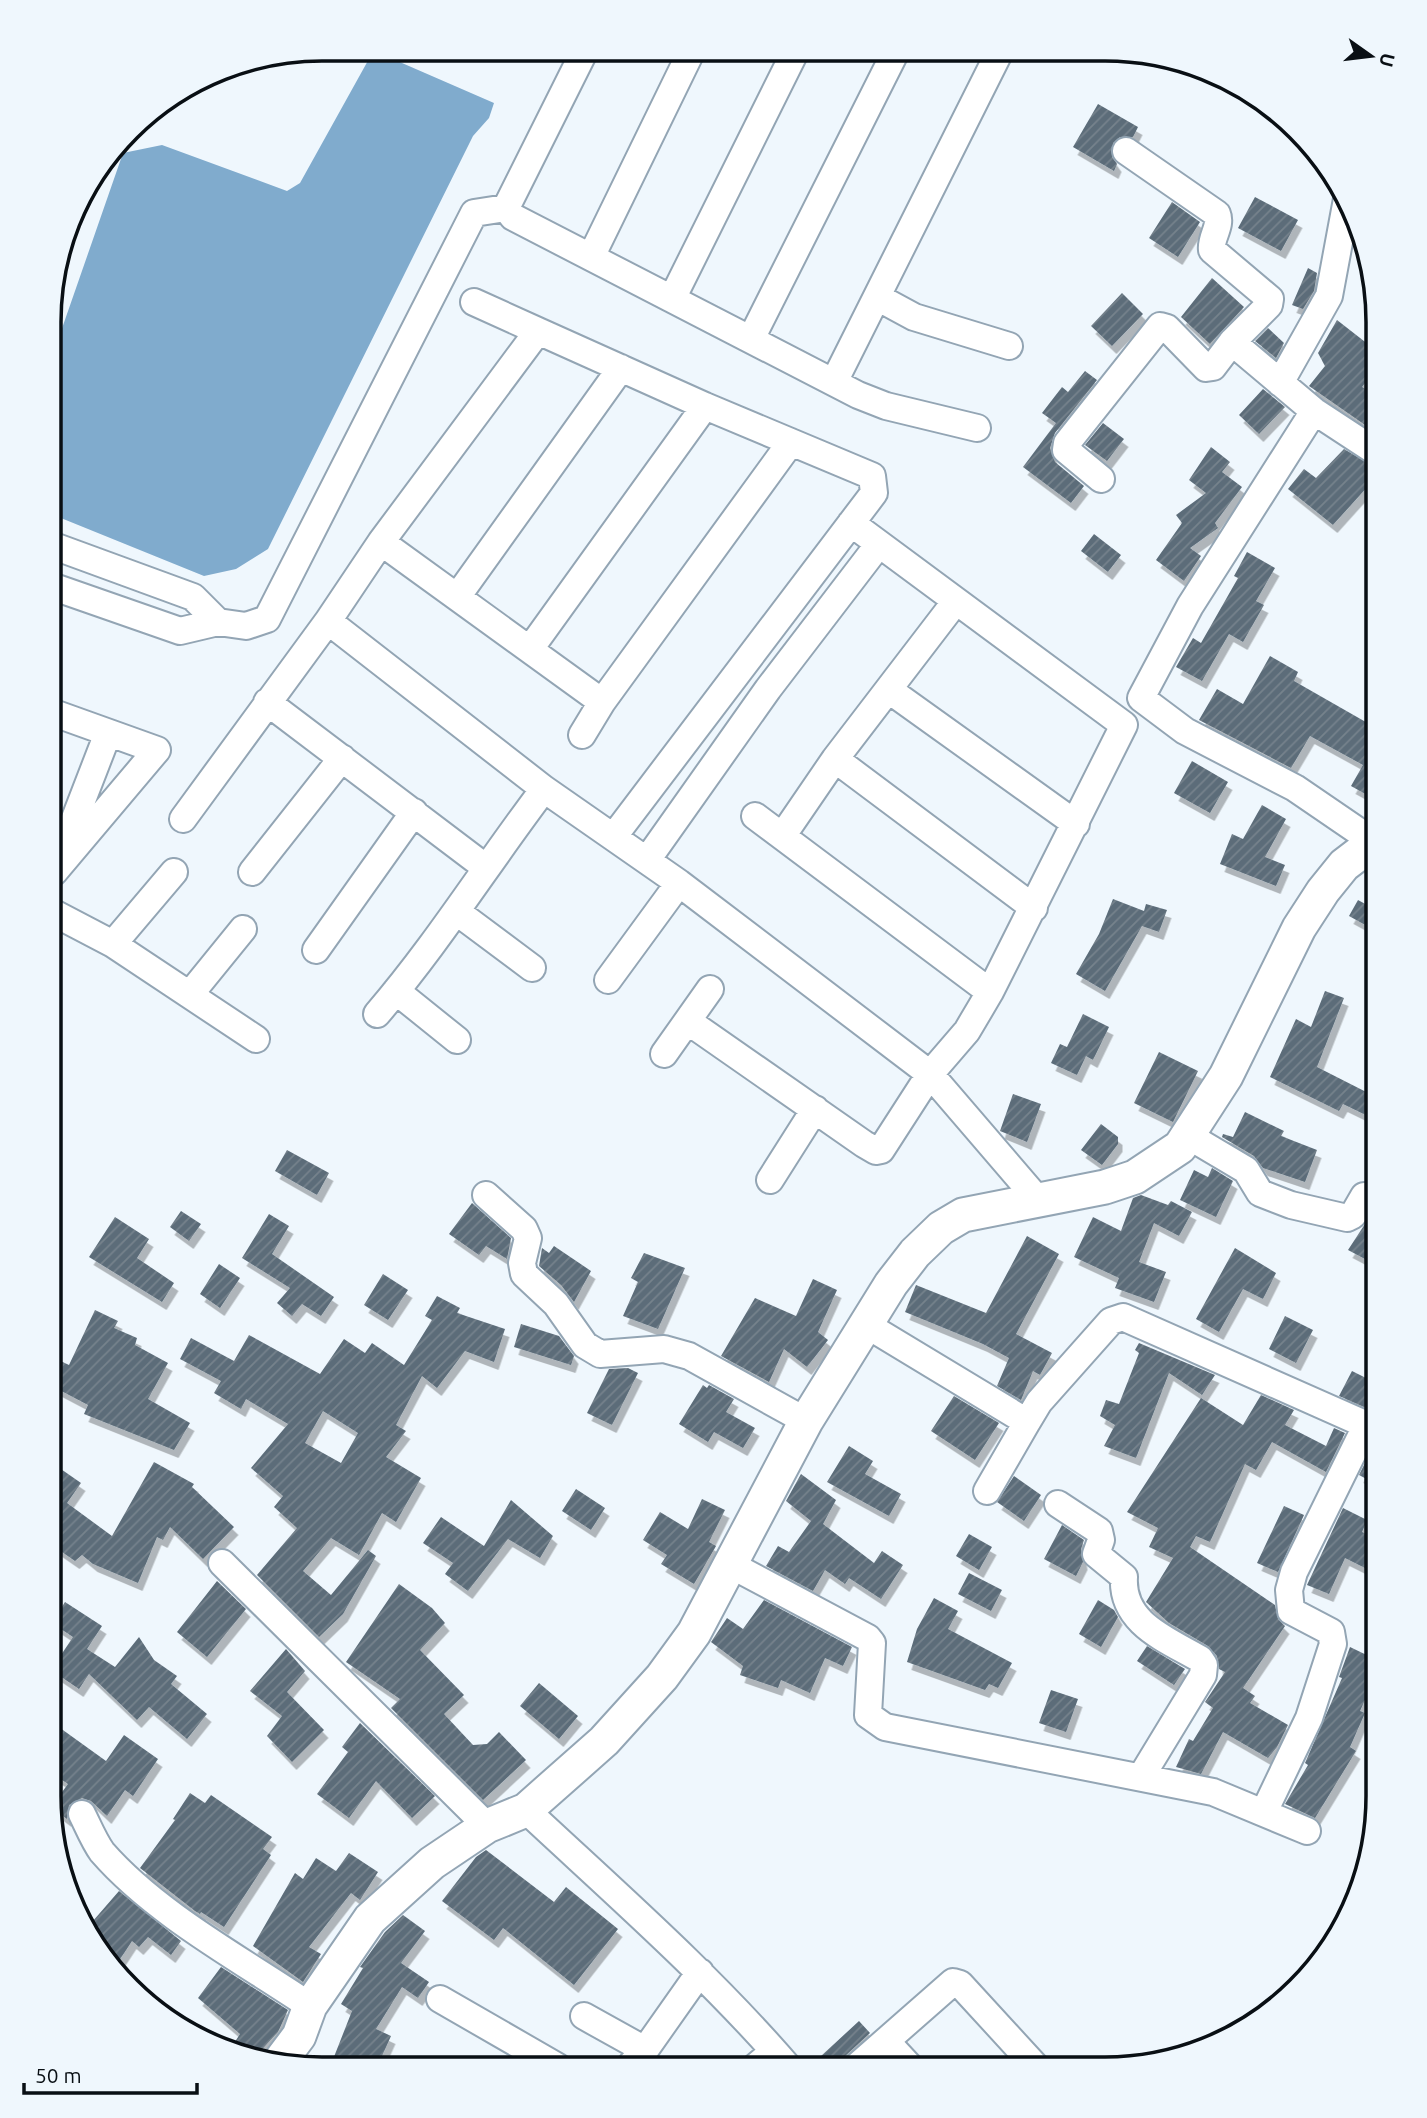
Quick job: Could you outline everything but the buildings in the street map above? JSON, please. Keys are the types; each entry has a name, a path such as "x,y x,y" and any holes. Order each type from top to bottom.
{"street":[{"path":"506,208 580,61"},
{"path":"591,257 687,61"},
{"path":"672,299 791,61"},
{"path":"751,339 891,61"},
{"path":"834,382 995,61"},
{"path":"1101,479 1070,456 1066,450 1068,443 1158,328 1167,328 1206,368 1213,367 1232,342 1269,305 1270,299 1212,250 1219,220 1217,214 1126,151"},
{"path":"506,208 513,217 834,382 886,406 977,428"},
{"path":"61,589 180,631 218,622 246,626 267,618 474,213 506,208"},
{"path":"1280,383 1329,296 1344,217"},
{"path":"877,297 914,317 1009,346"},
{"path":"474,302 705,406 872,476 874,493 614,836"},
{"path":"183,819 328,621 381,542 538,331"},
{"path":"1232,342 1314,411 1366,445"},
{"path":"457,597 621,368"},
{"path":"530,649 705,406"},
{"path":"689,1022 876,1152 881,1150 930,1074 967,1031 990,992 1124,725 1190,606 1314,411"},
{"path":"582,735 602,702 791,442"},
{"path":"850,523 1124,725"},
{"path":"381,542 602,702"},
{"path":"647,860 768,688 879,544"},
{"path":"61,549 193,597 218,622"},
{"path":"783,835 835,760 956,601"},
{"path":"328,621 544,789 679,883 930,1074 1039,1201"},
{"path":"889,690 1076,824"},
{"path":"1141,698 1185,730 1295,788 1366,834"},
{"path":"267,702 485,867"},
{"path":"61,716 157,750 61,866"},
{"path":"61,854 108,733"},
{"path":"252,872 342,758"},
{"path":"835,760 1034,908"},
{"path":"377,1014 457,912 485,867 544,789"},
{"path":"316,950 414,812"},
{"path":"755,816 990,992"},
{"path":"285,2054 299,2036 310,2006 370,1919 432,1863 487,1826 526,1810 604,1741 662,1677 694,1633 806,1420 907,1263 941,1228 962,1215 1105,1187 1135,1177 1180,1147 1226,1076 1311,909 1344,864 1366,848"},
{"path":"113,944 174,872"},
{"path":"608,980 679,883"},
{"path":"457,912 532,968"},
{"path":"61,917 113,944 191,993 256,1039"},
{"path":"191,993 243,929"},
{"path":"664,1054 710,989"},
{"path":"396,991 457,1040"},
{"path":"770,1180 816,1110"},
{"path":"1187,1135 1246,1170 1260,1193 1290,1205 1347,1218 1353,1215 1364,1196"},
{"path":"486,1195 524,1229 528,1238 522,1263 524,1274 556,1304 585,1345 600,1354 664,1349 689,1356 806,1420"},
{"path":"987,1491 1039,1402 1116,1317 1248,1371 1366,1425"},
{"path":"865,1325 1027,1422"},
{"path":"1264,1812 1309,1718 1333,1644 1331,1632 1291,1611 1289,1590 1294,1572 1366,1439"},
{"path":"1058,1504 1099,1531 1101,1540 1096,1555 1124,1577 1125,1599 1138,1621 1200,1659 1204,1665 1203,1675 1141,1777"},
{"path":"222,1563 487,1826"},
{"path":"731,1565 868,1638 872,1643 866,1704 868,1715 885,1727 1213,1792 1307,1831"},
{"path":"526,1810 700,1972 753,2025 780,2057"},
{"path":"82,1814 100,1849 131,1881 194,1928 310,2006"},
{"path":"637,2057 700,1972"},
{"path":"868,2057 953,1982 960,1984 1027,2057"},
{"path":"440,1999 541,2057"},
{"path":"584,2015 634,2057"},
{"path":"886,2041 901,2057"}],"water":[{"path":"368,61 397,61 494,103 489,118 473,136 268,549 236,569 204,576 61,518 61,331 123,154 162,145 287,191 300,183"}]}
